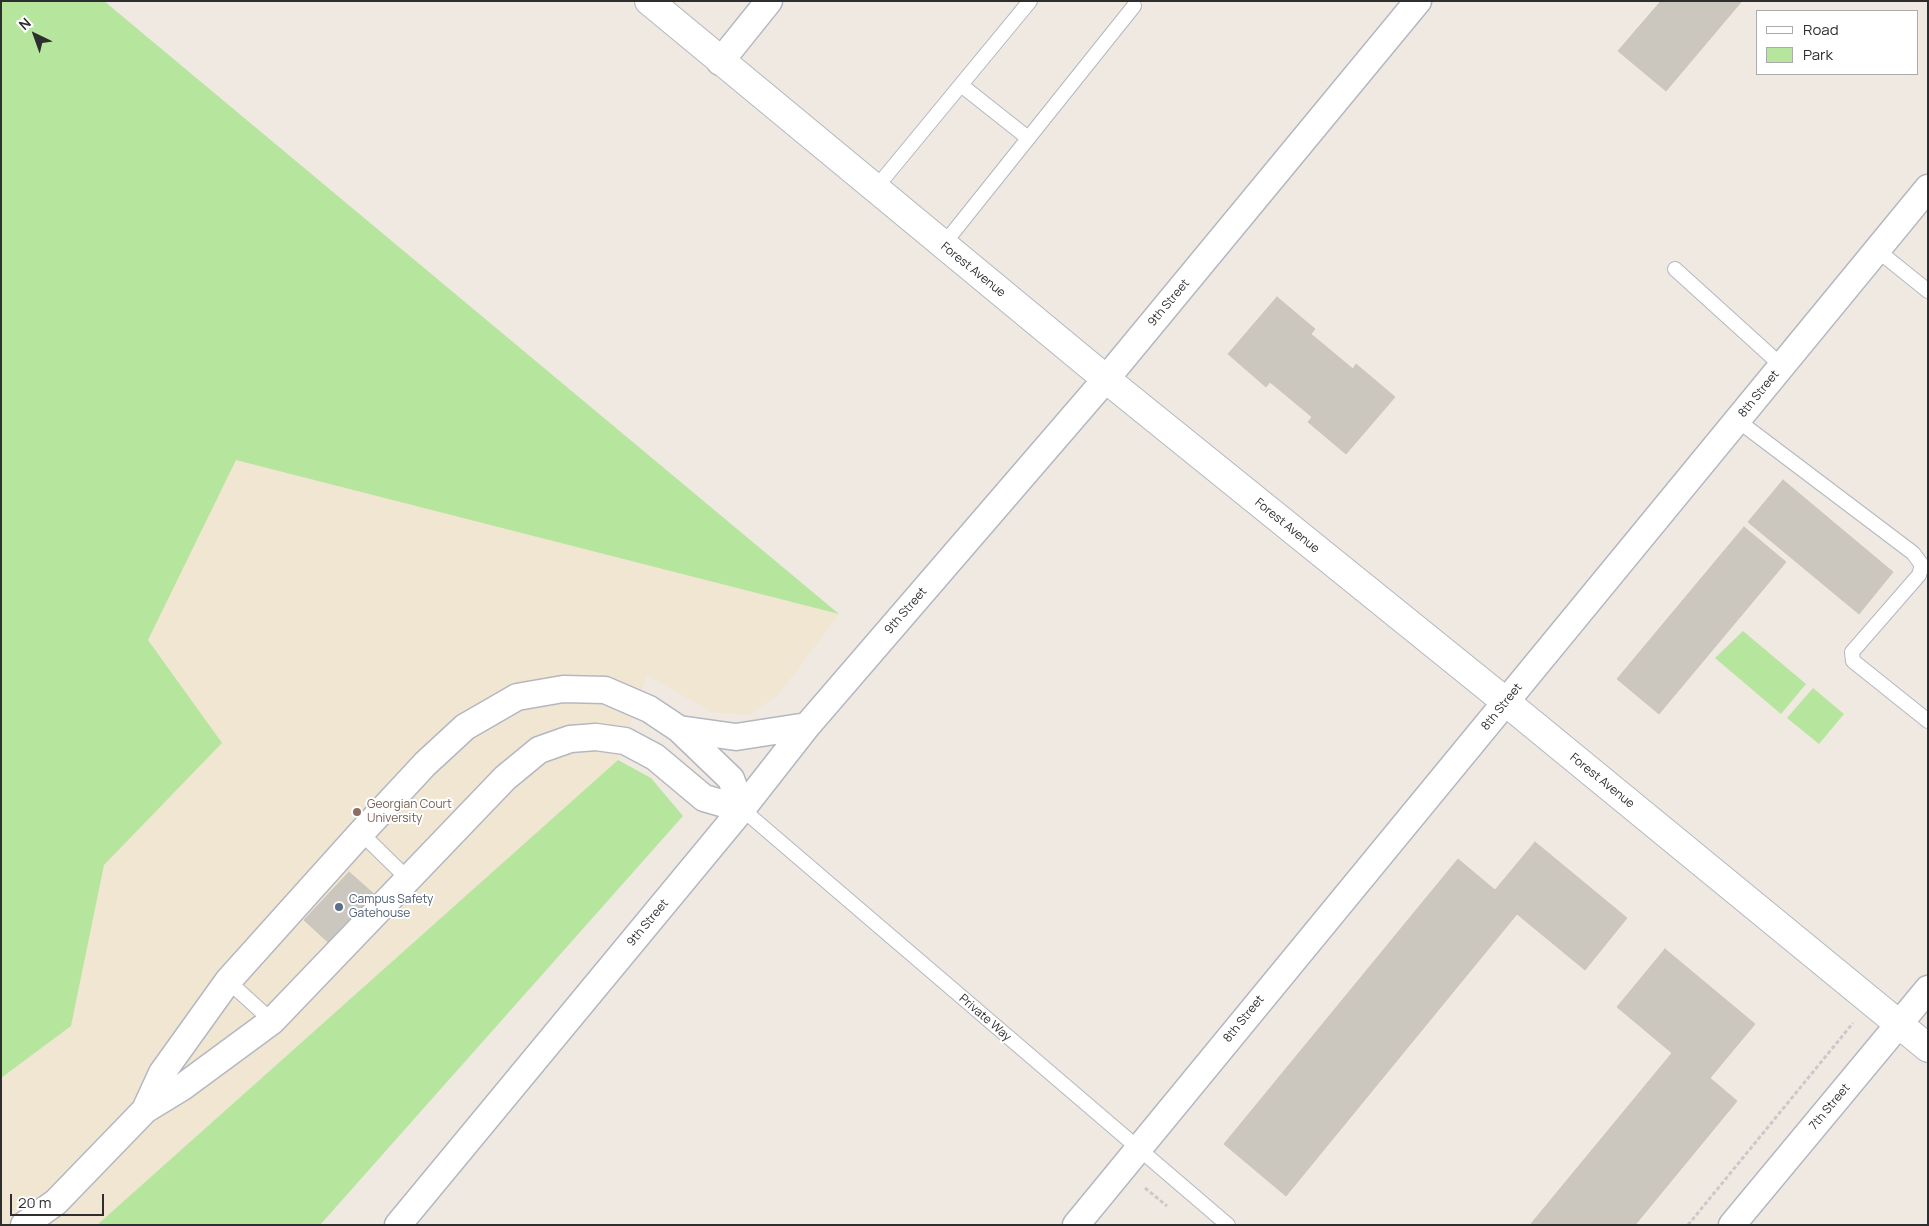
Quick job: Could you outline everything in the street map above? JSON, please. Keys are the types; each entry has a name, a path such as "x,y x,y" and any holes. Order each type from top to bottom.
{"street":[{"name":"Forest Avenue","path":"649,1 720,62 1106,379 1506,702 1928,1048"},
{"path":"720,62 769,1"},
{"name":"9th Street","path":"398,1225 742,809 807,726 1106,379 1418,1"},
{"name":"8th Street","path":"1076,1225 1928,188"},
{"path":"145,1110 162,1073 228,981 361,833 425,764 465,727 517,697 563,689 605,690 649,709 679,729 731,779 742,809"},
{"path":"679,729 736,737 807,726"},
{"path":"24,1225 56,1202 145,1110 181,1088 272,1020 504,778 539,750 570,739 596,737 625,741 654,757 704,798 742,809"},
{"name":"7th Street","path":"1732,1225 1928,989"}],"lane":[{"path":"875,189 1030,1"},
{"path":"943,245 1134,6"},
{"path":"961,85 1028,138"},
{"path":"1877,250 1928,291"},
{"path":"1675,269 1782,366"},
{"path":"1738,420 1913,553 1922,565 1919,575 1852,652 1853,661 1928,721"},
{"name":"Private Way","path":"742,809 1228,1225"},
{"path":"361,833 408,879"},
{"path":"228,981 272,1020"}],"path":[{"path":"1688,1225 1871,1002"}],"shaded area":[{"name":"Georgian Court University","path":"236,459 839,614 778,695 748,715 712,712 647,675 618,760 97,1225 1,1225 1,1078 71,1026 104,865 222,743 148,640"}],"green space":[{"path":"1,1 104,1 839,614 236,460 148,640 222,743 104,865 71,1026 1,1078"},
{"path":"1743,631 1806,684 1781,714 1715,658"},
{"path":"1813,688 1844,714 1819,744 1787,718"},
{"path":"618,760 651,778 683,816 320,1225 97,1225"}],"building":[{"path":"1661,1 1742,1 1666,91 1618,51"},
{"path":"1277,297 1315,329 1311,334 1353,369 1356,364 1395,397 1346,454 1308,422 1312,417 1270,382 1266,387 1228,354"},
{"path":"1783,480 1893,572 1859,614 1748,522"},
{"path":"1744,527 1786,562 1659,714 1617,679"},
{"path":"1535,842 1627,918 1585,970 1517,914 1286,1196 1224,1144 1458,859 1495,890"},
{"name":"Campus Safety Gatehouse","path":"349,872 374,894 329,943 304,920"},
{"path":"1665,949 1755,1024 1710,1078 1737,1101 1635,1225 1530,1225 1672,1053 1617,1007"}],"place":[{"name":"Georgian Court University","path":"357,812"},
{"name":"Campus Safety Gatehouse","path":"339,907"}]}
